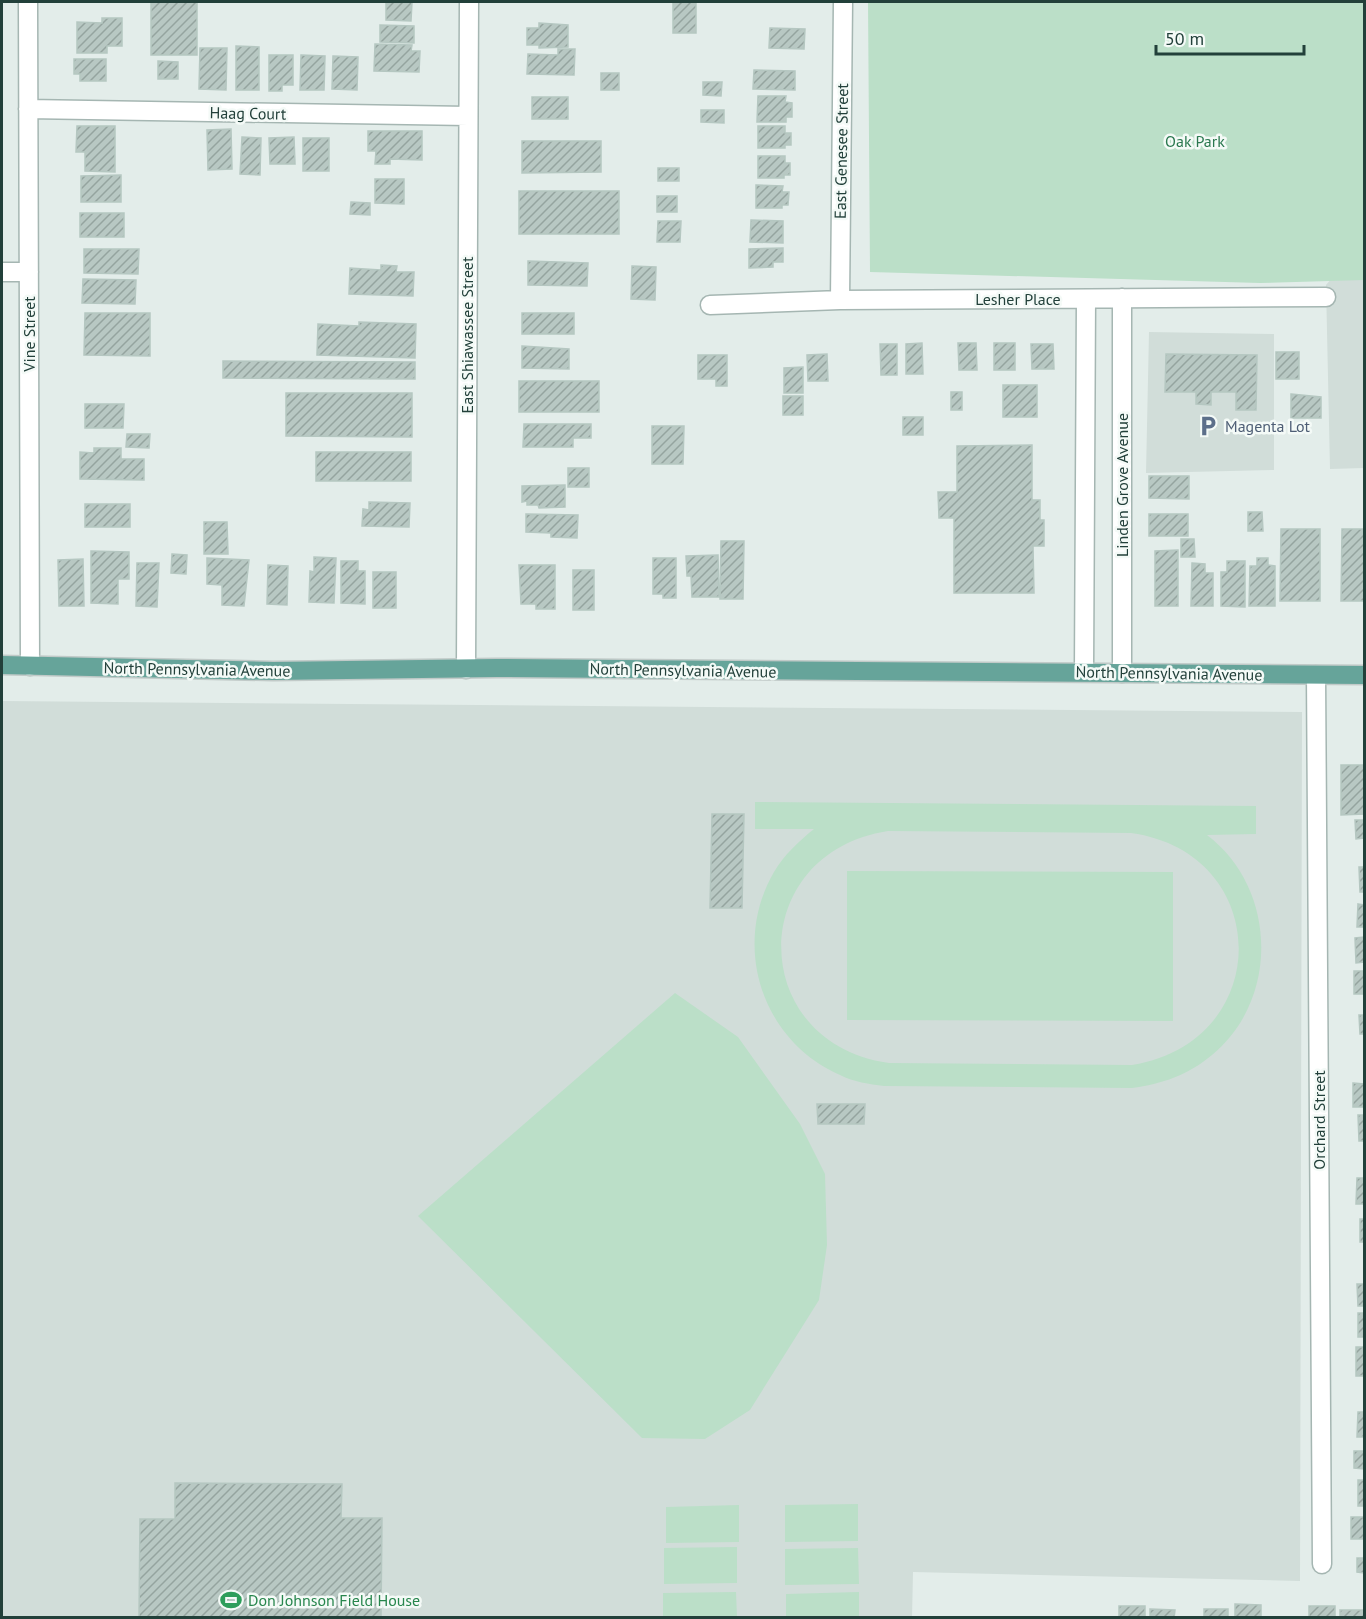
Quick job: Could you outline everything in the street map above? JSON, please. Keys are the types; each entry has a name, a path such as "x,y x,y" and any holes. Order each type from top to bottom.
{"main road":[{"name":"North Pennsylvania Avenue","path":"2,665 273,671 466,669 1365,675"}],"street":[{"name":"Vine Street","path":"28,2 30,666"},
{"name":"East Shiawassee Street","path":"466,669 469,2"},
{"name":"East Genesee Street","path":"840,300 843,2"},
{"name":"Haag Court","path":"28,109 468,116"},
{"path":"2,272 29,273"},
{"name":"Lesher Place","path":"710,305 840,300 1326,297"},
{"name":"Linden Grove Avenue","path":"1122,298 1122,673"},
{"path":"1084,672 1086,299"},
{"name":"Orchard Street","path":"1316,675 1322,1564"}],"shaded area":[{"path":"1364,261 1364,468 1330,469 1326,285 1337,272"},
{"path":"1149,332 1274,334 1274,470 1146,473"},
{"path":"2,701 1302,712 1300,1581 913,1572 912,1618 2,1618"}],"green space":[{"name":"Oak Park","path":"868,2 1364,2 1364,280 1260,283 870,272"},
{"path":"755,802 1256,806 1256,834 1207,835 1230,857 1247,884 1257,913 1261,944 1259,975 1250,1004 1234,1032 1203,1062 1174,1078 1143,1086 1132,1088 884,1086 851,1079 813,1060 791,1039 774,1015 762,988 755,960 755,930 761,901 774,872 792,849 814,829 755,829","holes":["888,831 1131,833 1178,848 1212,874 1232,909 1239,948 1232,987 1212,1022 1179,1049 1132,1065 889,1063 842,1048 808,1021 788,987 781,948 788,909 808,874 841,846"]},
{"path":"847,871 1173,872 1173,1021 847,1020"},
{"path":"675,993 738,1037 800,1124 825,1174 827,1245 819,1300 750,1410 705,1439 642,1438 418,1216"},
{"path":"858,1504 858,1541 785,1542 785,1505"},
{"path":"739,1505 739,1542 666,1543 666,1507"},
{"path":"737,1547 737,1583 664,1584 664,1548"},
{"path":"858,1548 859,1584 785,1585 785,1549"},
{"path":"736,1592 737,1617 663,1617 663,1593"},
{"path":"859,1592 859,1617 786,1617 786,1594"}],"building":[{"path":"151,2 197,2 197,55 151,55"},
{"path":"386,2 412,2 411,21 386,20"},
{"path":"673,2 696,2 696,33 673,33"},
{"path":"102,18 122,18 122,46 107,46 107,53 77,53 77,22 102,23"},
{"path":"539,23 568,25 568,47 539,48 539,45 527,45 527,28 539,28"},
{"path":"380,25 414,26 414,43 380,42"},
{"path":"770,28 805,29 804,49 769,48"},
{"path":"375,44 412,45 411,51 420,51 419,72 374,71"},
{"path":"236,46 259,47 259,90 236,90"},
{"path":"200,48 227,48 226,90 199,89"},
{"path":"558,49 575,49 574,75 527,74 528,54 558,55"},
{"path":"269,55 293,55 293,85 282,85 282,91 269,91"},
{"path":"301,55 325,56 324,90 300,90"},
{"path":"333,56 358,57 357,90 332,89"},
{"path":"74,59 106,59 106,81 80,81 80,74 74,74"},
{"path":"158,61 178,62 178,79 158,79"},
{"path":"754,70 795,71 795,90 753,89"},
{"path":"601,73 619,73 619,90 601,90"},
{"path":"703,82 722,82 721,96 703,95"},
{"path":"758,96 786,96 785,102 792,103 792,117 786,117 786,122 757,122"},
{"path":"532,97 568,97 568,119 532,119"},
{"path":"701,110 724,110 724,123 701,122"},
{"path":"77,126 115,126 115,172 85,171 85,152 76,152"},
{"path":"758,126 785,126 785,133 791,133 791,145 785,145 785,148 758,148"},
{"path":"231,129 232,169 208,170 207,130"},
{"path":"368,131 422,131 422,160 390,159 390,164 375,164 376,151 368,151"},
{"path":"242,137 261,138 260,175 240,174"},
{"path":"294,137 295,164 270,164 269,138"},
{"path":"303,138 329,138 329,171 303,171"},
{"path":"522,141 601,141 601,172 522,173"},
{"path":"758,156 785,156 785,163 790,163 790,175 784,175 784,178 758,178"},
{"path":"658,168 679,168 679,181 658,181"},
{"path":"121,175 121,202 81,202 81,176"},
{"path":"375,179 404,179 404,204 375,203"},
{"path":"756,185 783,186 782,192 789,192 788,205 782,205 782,208 756,208"},
{"path":"519,191 619,191 619,234 519,234"},
{"path":"657,196 677,196 677,212 657,212"},
{"path":"351,202 370,203 370,215 350,214"},
{"path":"80,213 124,213 124,237 80,237"},
{"path":"751,220 783,221 783,243 750,242"},
{"path":"658,221 681,221 680,242 657,242"},
{"path":"783,248 783,262 773,262 773,267 749,268 749,249"},
{"path":"84,249 139,249 138,274 84,273"},
{"path":"528,261 588,263 587,286 528,285"},
{"path":"381,265 397,266 396,272 414,272 413,296 349,294 350,268 381,270"},
{"path":"632,266 656,267 655,300 631,299"},
{"path":"83,279 136,280 135,304 82,303"},
{"path":"85,313 150,313 150,356 84,355"},
{"path":"522,313 574,313 574,334 522,334"},
{"path":"359,322 416,324 415,358 317,355 318,324 359,326"},
{"path":"922,343 923,374 906,374 906,344"},
{"path":"958,343 976,343 977,370 959,370"},
{"path":"994,343 1015,343 1015,370 994,370"},
{"path":"880,344 897,344 897,375 881,375"},
{"path":"1031,344 1053,344 1054,369 1032,369"},
{"path":"522,346 569,349 569,369 522,368"},
{"path":"1276,352 1299,352 1299,379 1276,379"},
{"path":"827,354 828,381 808,381 807,355"},
{"path":"1166,354 1257,355 1256,410 1236,410 1236,392 1211,392 1211,405 1196,404 1196,392 1165,392"},
{"path":"698,355 727,355 727,386 716,386 716,379 698,379"},
{"path":"223,361 415,362 415,379 223,378"},
{"path":"803,367 803,393 784,393 784,368"},
{"path":"519,381 599,381 599,412 519,412"},
{"path":"1003,385 1037,385 1037,417 1003,417"},
{"path":"951,392 962,392 962,410 951,410"},
{"path":"286,393 412,393 412,437 286,436"},
{"path":"1291,394 1321,397 1321,418 1291,418"},
{"path":"783,396 803,396 803,415 783,415"},
{"path":"85,404 124,404 123,428 85,428"},
{"path":"903,417 923,417 923,435 903,435"},
{"path":"524,424 591,424 591,438 573,438 573,447 523,447"},
{"path":"652,426 684,426 683,464 652,464"},
{"path":"127,434 150,434 149,448 126,447"},
{"path":"1032,445 1032,500 1040,500 1040,520 1044,520 1044,546 1033,546 1034,593 954,593 954,518 939,518 938,492 957,492 957,446"},
{"path":"94,448 121,448 121,459 144,459 144,480 80,479 80,452 94,453"},
{"path":"316,452 411,452 411,481 316,481"},
{"path":"568,468 589,468 589,487 568,487"},
{"path":"1149,476 1189,476 1189,499 1149,498"},
{"path":"565,485 565,507 539,508 538,505 527,505 527,501 522,502 522,486"},
{"path":"369,502 410,503 409,527 362,526 363,509 369,510"},
{"path":"85,504 130,504 130,527 85,527"},
{"path":"1248,512 1262,512 1263,531 1248,531"},
{"path":"526,514 578,515 577,538 551,537 551,533 526,532"},
{"path":"1149,514 1188,514 1188,536 1149,536"},
{"path":"204,522 227,522 228,554 204,554"},
{"path":"1281,529 1320,529 1320,601 1280,601"},
{"path":"1342,529 1364,529 1364,601 1341,601"},
{"path":"1181,539 1194,539 1195,557 1181,557"},
{"path":"721,541 744,541 743,599 720,599"},
{"path":"1178,550 1178,606 1155,606 1155,551"},
{"path":"91,551 129,552 129,579 118,579 118,604 91,603"},
{"path":"172,554 187,555 186,574 171,573"},
{"path":"718,555 719,597 692,597 691,576 687,576 686,556"},
{"path":"314,557 336,558 334,603 309,602 310,571 314,572"},
{"path":"207,558 249,560 244,606 222,605 222,585 207,584"},
{"path":"653,558 676,558 676,598 663,598 663,594 653,594"},
{"path":"1257,558 1268,558 1268,565 1275,566 1275,606 1249,606 1250,566 1257,566"},
{"path":"83,559 84,606 59,606 58,560"},
{"path":"341,561 358,561 358,571 365,571 365,604 341,603"},
{"path":"1227,561 1245,561 1245,607 1221,606 1221,572 1227,572"},
{"path":"137,563 159,563 157,607 136,606"},
{"path":"1192,563 1205,564 1205,573 1213,573 1213,606 1191,606"},
{"path":"268,565 288,566 287,605 267,604"},
{"path":"519,565 555,565 555,609 536,609 536,604 521,604"},
{"path":"573,570 594,570 594,610 573,610"},
{"path":"373,572 396,572 396,608 373,608"},
{"path":"1341,765 1364,765 1364,814 1341,815"},
{"path":"712,814 744,814 742,908 710,908"},
{"path":"1355,820 1364,820 1364,838 1356,839"},
{"path":"1359,867 1364,867 1364,892 1360,892"},
{"path":"1358,904 1364,905 1364,927 1357,927"},
{"path":"1364,937 1364,962 1356,963 1355,938"},
{"path":"1354,971 1364,971 1364,994 1354,994"},
{"path":"1359,1015 1364,1015 1364,1034 1360,1034"},
{"path":"1353,1083 1364,1084 1364,1107 1353,1107"},
{"path":"817,1104 865,1104 864,1124 818,1124"},
{"path":"1358,1115 1364,1115 1364,1141 1359,1141"},
{"path":"1357,1178 1364,1178 1364,1204 1356,1204"},
{"path":"1360,1219 1364,1219 1364,1242 1360,1242"},
{"path":"1357,1284 1364,1284 1364,1306 1358,1306"},
{"path":"1358,1313 1364,1313 1364,1337 1358,1337"},
{"path":"1356,1347 1364,1347 1364,1376 1356,1376"},
{"path":"1358,1412 1364,1412 1364,1437 1357,1437"},
{"path":"1354,1451 1364,1451 1364,1469 1354,1468"},
{"path":"1358,1480 1364,1480 1364,1506 1358,1506"},
{"path":"175,1483 342,1484 341,1518 382,1518 381,1618 139,1618 140,1519 175,1519"},
{"path":"1351,1517 1364,1517 1364,1539 1351,1539"},
{"path":"1357,1558 1364,1558 1364,1573 1357,1572"},
{"path":"1235,1604 1261,1605 1261,1618 1235,1618"},
{"path":"1119,1606 1145,1606 1145,1618 1119,1618"},
{"path":"1309,1606 1335,1606 1335,1618 1309,1618"},
{"path":"1150,1609 1175,1610 1174,1618 1150,1618"},
{"path":"1204,1609 1228,1609 1228,1618 1204,1618"},
{"path":"1340,1610 1364,1610 1364,1618 1340,1618"}],"place":[{"name":"Magenta Lot","path":"1208,426"},
{"name":"Don Johnson Field House","path":"231,1600"}]}
